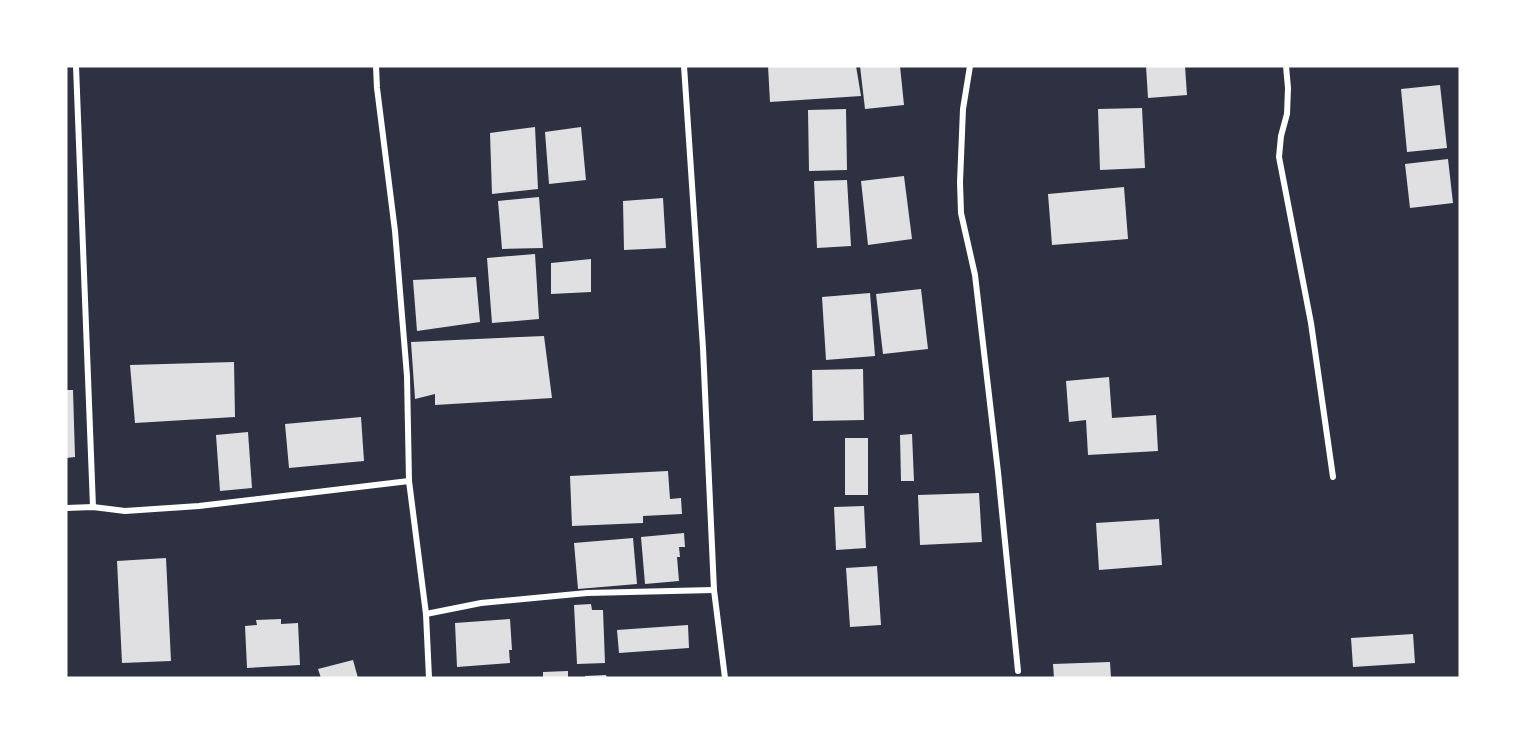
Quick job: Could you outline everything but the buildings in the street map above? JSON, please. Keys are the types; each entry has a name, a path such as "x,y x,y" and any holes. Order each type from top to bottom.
{"street":[{"path":"76,66 93,507"},
{"path":"376,66 395,231 407,376 408,481 426,614 429,678"},
{"path":"684,66 703,348 714,590 725,678"},
{"path":"970,66 963,109 960,182 962,213 975,275 1018,671"},
{"path":"1286,66 1287,114 1281,136 1279,157 1311,323 1333,477"},
{"path":"66,508 93,507 125,511 199,506 408,481"},
{"path":"426,614 481,603 587,593 714,590"}]}
